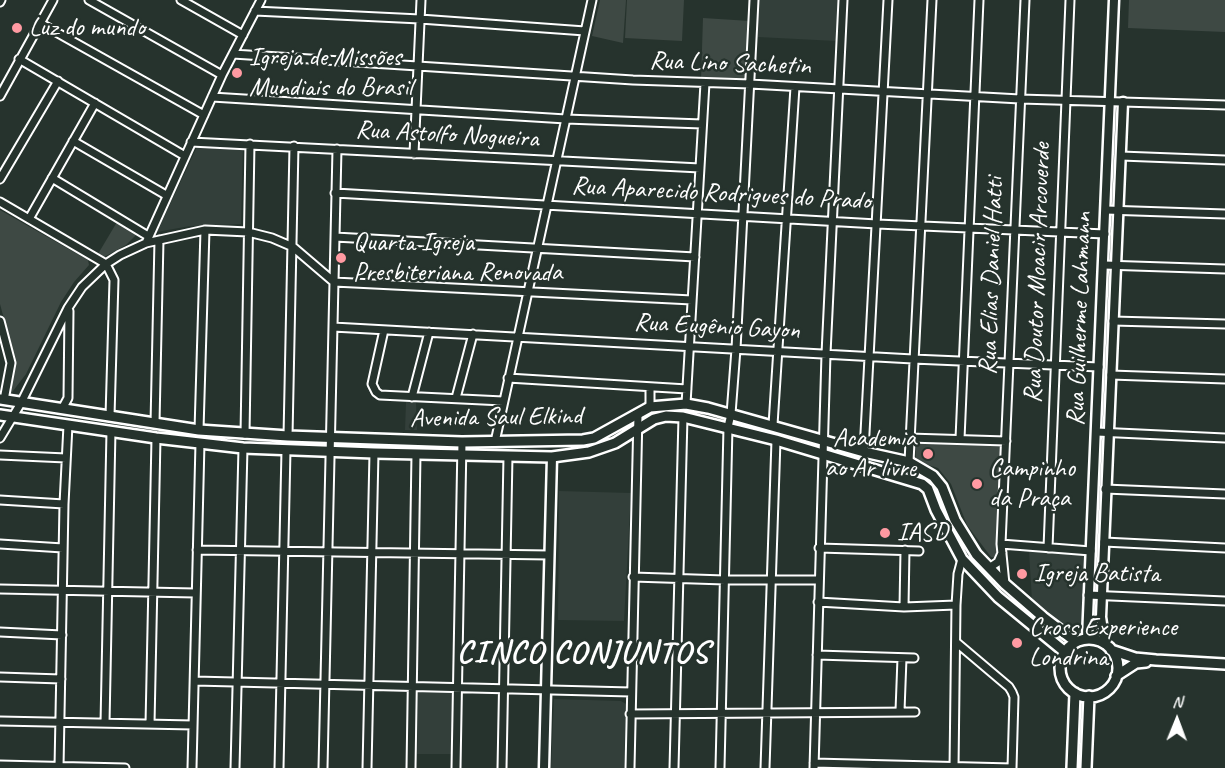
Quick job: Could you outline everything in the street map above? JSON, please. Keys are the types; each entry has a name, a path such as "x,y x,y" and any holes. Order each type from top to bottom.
{"main road":[{"name":"Avenida Saul Elkind","path":"2,400 200,430 330,438 462,442 594,438 650,407 686,404 731,414 823,441 909,462 933,476 942,487 955,520 976,554 1005,584 1076,642"},
{"name":"Avenida Saul Elkind","path":"0,415 243,448 552,457 589,452 615,443 654,419 666,416 683,417 728,427 916,480 928,489 962,559 998,597 1065,651"},
{"path":"935,506 947,500"},
{"path":"1156,660 1136,663 1116,676 1106,691 1089,696 1076,693 1069,688 1061,675 1061,659 1065,651 1076,642 1087,639 1135,657 1225,664"},
{"path":"1108,647 1116,658 1116,676"},
{"path":"1072,768 1076,693"},
{"path":"1086,768 1089,696"}],"street":[{"path":"0,96 53,0"},
{"path":"89,0 222,75"},
{"path":"181,0 243,35"},
{"path":"0,438 21,403 68,308 82,287 106,264 147,239 222,75 261,0"},
{"path":"414,154 421,0"},
{"path":"495,442 592,0"},
{"path":"720,768 728,427 736,349 754,0"},
{"path":"843,0 831,221 814,765 1012,768 1014,697 1010,687 957,643"},
{"path":"864,452 888,0"},
{"path":"909,462 932,0"},
{"path":"960,440 979,0"},
{"name":"Rua Elias Daniel Hatti","path":"1005,584 1002,544 1024,0"},
{"name":"Rua Doutor Moacir Arcoverde","path":"1048,548 1070,0"},
{"name":"Rua Guilherme Lahmann","path":"1087,639 1114,0"},
{"path":"255,11 420,19 585,31"},
{"path":"40,22 204,116"},
{"name":"Rua Lino Sachetin","path":"233,54 838,90 1020,99 1225,105"},
{"path":"19,59 184,156"},
{"path":"0,179 58,81"},
{"path":"686,404 705,83"},
{"path":"773,425 795,87"},
{"path":"212,97 566,119 702,123"},
{"path":"1108,647 1101,630 1105,489 1123,102"},
{"path":"29,219 95,104"},
{"path":"73,141 166,195"},
{"name":"Rua Astolfo Nogueira","path":"191,142 700,168"},
{"path":"245,434 250,144"},
{"path":"288,436 294,146"},
{"path":"323,768 337,149"},
{"path":"1121,156 1225,160"},
{"path":"52,178 147,239 159,240 204,230 248,232 272,238 293,247 334,282 692,300"},
{"name":"Rua Aparecido Rodrigues do Prado","path":"335,193 742,217 1105,234"},
{"path":"0,202 106,264 114,280 110,416"},
{"path":"1106,210 1225,214"},
{"path":"200,430 204,230"},
{"path":"334,237 695,257"},
{"path":"155,423 159,240"},
{"path":"1104,265 1225,270"},
{"path":"62,409 68,398 70,341 68,308"},
{"path":"0,321 11,363 2,400"},
{"path":"1113,321 1225,324"},
{"name":"Rua Eugênio Gayon","path":"333,327 1099,368"},
{"path":"384,330 372,384 373,389 380,395 503,401"},
{"path":"412,397 429,332"},
{"path":"456,398 473,334"},
{"path":"55,336 63,336 70,341"},
{"path":"1111,375 1225,379"},
{"path":"508,378 687,389"},
{"path":"0,388 7,380"},
{"path":"650,388 650,407"},
{"path":"630,768 638,414"},
{"path":"674,768 683,417"},
{"path":"59,767 64,504 68,425"},
{"path":"105,723 111,431"},
{"path":"1097,432 1225,438"},
{"path":"150,724 156,438"},
{"path":"909,438 1006,441"},
{"path":"765,768 776,440"},
{"path":"456,768 462,553 462,442"},
{"path":"192,768 200,443"},
{"path":"235,768 243,448"},
{"path":"279,768 286,450"},
{"path":"367,768 374,453"},
{"path":"0,454 66,458"},
{"path":"411,768 416,454"},
{"path":"502,768 508,456"},
{"path":"544,768 552,457"},
{"path":"1105,489 1225,494"},
{"path":"0,500 64,504"},
{"path":"1104,542 1225,548"},
{"path":"0,544 63,548"},
{"path":"1002,544 1090,550"},
{"path":"819,548 919,550"},
{"path":"197,550 549,555"},
{"path":"904,607 905,550"},
{"path":"989,568 998,562 1002,553"},
{"path":"954,768 956,605 958,574 962,559"},
{"path":"633,577 818,580"},
{"path":"0,589 195,593"},
{"path":"1088,595 1225,601"},
{"path":"818,602 904,607 956,605"},
{"path":"0,632 62,635"},
{"path":"817,655 914,658"},
{"path":"900,711 902,658"},
{"path":"0,677 61,679"},
{"path":"195,681 631,692"},
{"path":"630,714 915,712"},
{"path":"0,721 193,725"},
{"path":"0,765 125,768"}],"shaded area":[{"path":"600,0 626,0 623,43 592,36"},
{"path":"627,0 684,0 682,41 625,38"},
{"path":"758,0 838,0 836,41 758,37"},
{"path":"1129,0 1225,0 1225,32 1128,28"},
{"path":"703,18 750,21 746,80 742,83 701,80"},
{"path":"197,147 243,148 241,224 190,226 157,232"},
{"path":"0,210 88,260 89,265 61,302 26,374 10,395 8,389 15,360 0,304"},
{"path":"117,222 138,233 126,245 104,257 98,254"},
{"path":"406,402 416,402 417,430 405,430"},
{"path":"915,442 1003,443 998,558 991,557 967,525 951,484 938,468 916,461"},
{"path":"559,491 631,493 624,621 558,620"},
{"path":"1029,551 1087,553 1085,637 1077,638 1032,601"},
{"path":"418,690 453,691 452,754 417,754"},
{"path":"554,699 621,701 626,704 624,768 551,768"}],"place":[{"name":"Luz do mundo","path":"17,28"},
{"name":"Igreja de Missões Mundiais do Brasil","path":"237,73"},
{"name":"Quarta Igreja Presbiteriana Renovada","path":"341,258"},
{"name":"Academia ao Ar livre","path":"928,454"},
{"name":"Campinho da Praça","path":"977,484"},
{"name":"IASD","path":"885,533"},
{"name":"Igreja Batista","path":"1022,574"},
{"name":"Cross Experience Londrina","path":"1017,643"}],"district":[{"name":"CINCO CONJUNTOS","path":"583,654"}]}
